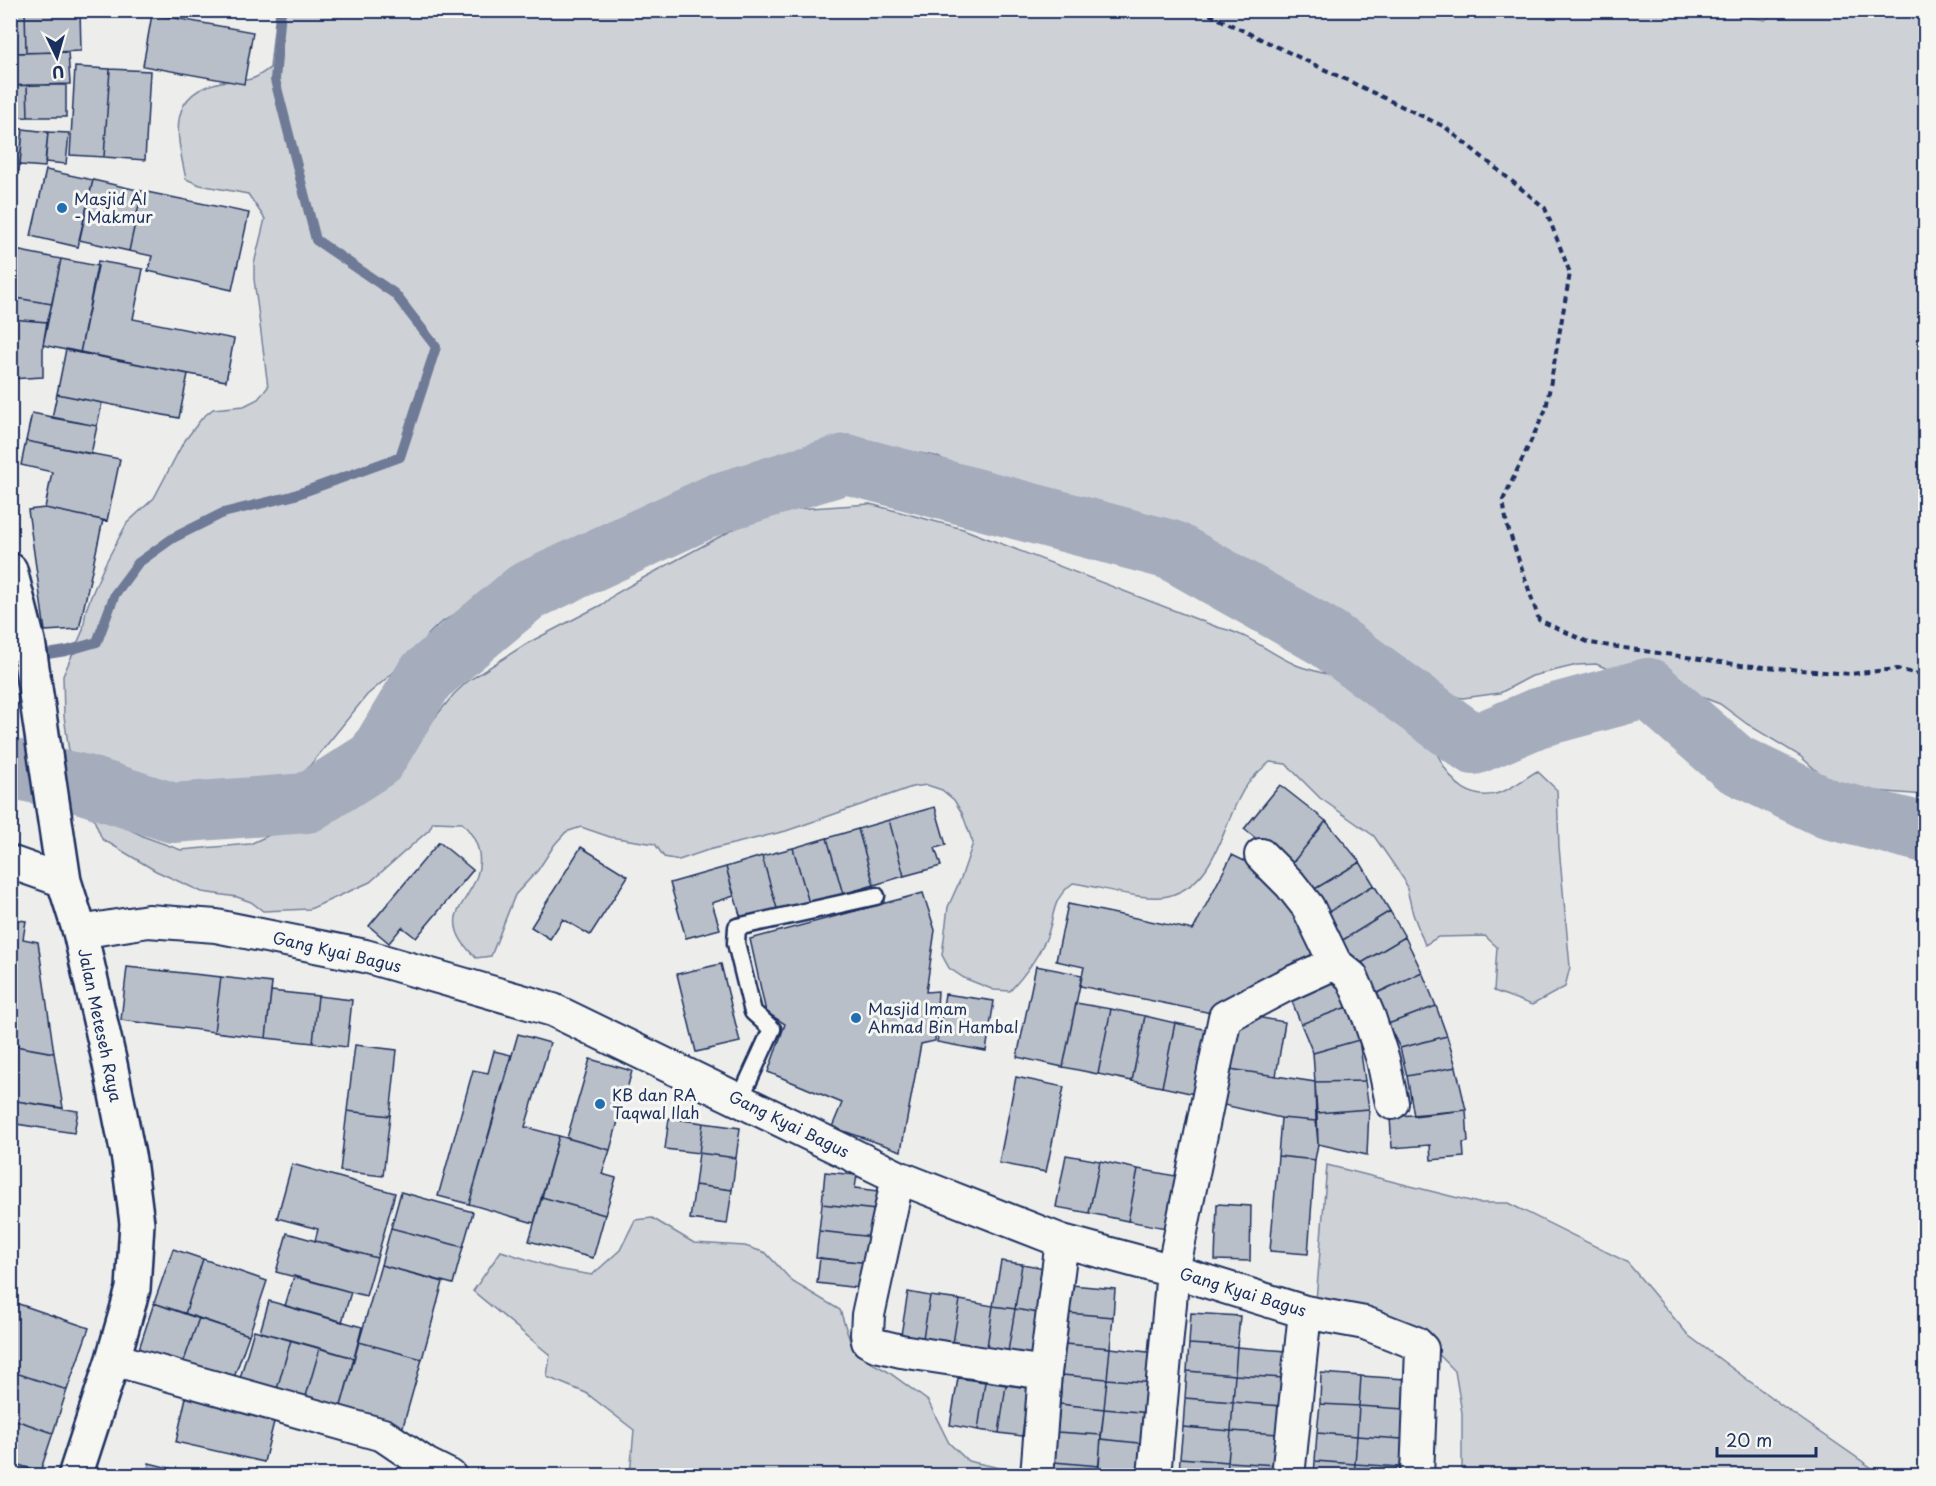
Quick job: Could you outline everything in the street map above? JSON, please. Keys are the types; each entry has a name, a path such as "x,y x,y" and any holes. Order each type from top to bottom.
{"main road":[{"name":"Jalan Meteseh Raya","path":"10,570 28,641 64,881 80,932 114,1085 129,1160 137,1223 133,1288 113,1359 75,1476"}],"street":[{"path":"1261,855 1290,884 1308,907 1335,963 1352,977 1369,1017 1383,1060 1392,1103"},
{"path":"10,862 64,881"},
{"name":"Gang Kyai Bagus","path":"80,932 148,921 216,926 365,956 553,1010 898,1177 1062,1241 1173,1270 1305,1312 1365,1323 1416,1343 1422,1349 1417,1476"},
{"path":"1154,1476 1173,1270 1225,1017 1282,987 1335,963"},
{"path":"898,1177 868,1316 868,1341 901,1351 1045,1373"},
{"path":"1037,1476 1045,1373 1062,1241"},
{"path":"1288,1476 1305,1312"},
{"path":"113,1359 383,1435 426,1464 450,1476"}],"lane":[{"path":"740,1099 771,1029 753,1012 736,943 737,927 876,896"}],"path":[{"path":"1200,10 1445,126 1545,208 1570,273 1546,408 1503,500 1507,525 1539,620 1590,643 1602,645 1741,665 1850,674 1897,669 1926,676"}],"shaded area":[{"path":"1726,10 1735,15 1765,20 1778,11 1925,11 1925,795 1836,788 1800,756 1747,724 1720,704 1689,692 1637,681 1596,664 1577,665 1532,676 1500,693 1463,698 1424,692 1332,624 1216,548 1002,483 935,456 904,450 869,450 739,479 645,514 627,518 522,572 439,624 428,635 420,650 367,695 304,773 297,777 201,799 84,775 71,765 64,716 63,676 83,630 86,610 105,564 127,523 154,498 183,443 202,418 213,409 244,406 258,399 268,387 254,279 254,264 265,219 248,194 200,185 186,179 178,133 183,107 191,96 203,88 221,82 254,78 270,68 276,11"},
{"path":"870,504 963,529 1229,630 1294,664 1342,680 1382,709 1412,721 1429,739 1447,772 1464,789 1476,794 1501,793 1537,771 1557,790 1559,847 1570,967 1565,987 1532,1005 1494,991 1497,947 1485,936 1438,937 1425,945 1413,914 1405,881 1374,836 1320,798 1286,764 1270,762 1244,789 1213,857 1195,881 1183,890 1158,897 1134,895 1073,883 1056,903 1048,933 1038,955 1010,991 994,990 964,978 949,968 942,955 948,907 973,843 962,813 954,800 942,790 927,785 912,787 786,831 708,850 679,860 664,857 655,844 610,837 581,827 566,832 538,870 515,895 491,956 476,958 461,940 456,929 457,914 474,883 479,865 478,847 462,823 433,822 429,830 370,882 310,909 263,911 251,902 237,897 202,892 156,871 102,839 90,810 145,837 181,850 250,844 345,800 373,782 468,681 526,644 603,604 615,594 645,577 749,521 796,509"},
{"path":"1327,1165 1478,1203 1508,1203 1627,1262 1689,1336 1784,1407 1872,1468 1925,1475 1462,1475 1462,1413 1455,1371 1408,1323 1316,1301"},
{"path":"652,1218 694,1243 745,1246 766,1253 793,1282 840,1310 852,1347 866,1360 887,1371 928,1401 949,1443 968,1461 1004,1469 1006,1475 630,1475 634,1430 586,1393 547,1377 550,1355 473,1291 501,1251 557,1269 592,1275 620,1250 635,1220"}],"building":[{"path":"10,10 25,10 26,53 10,53"},
{"path":"25,10 80,10 81,51 26,53"},
{"path":"152,14 253,32 244,84 143,66"},
{"path":"68,52 70,84 10,86 10,53"},
{"path":"75,67 110,69 104,157 70,155"},
{"path":"110,69 150,71 145,160 104,157"},
{"path":"27,85 28,117 10,118 10,86"},
{"path":"27,85 66,85 66,117 28,117"},
{"path":"10,128 23,129 19,171 10,170"},
{"path":"23,129 48,132 45,167 20,165"},
{"path":"48,132 69,133 66,164 45,162"},
{"name":"Masjid Al - Makmur","path":"46,170 93,180 78,247 31,236"},
{"path":"93,180 142,191 129,251 79,240"},
{"path":"142,191 249,213 232,290 148,271 152,256 129,251"},
{"path":"10,249 61,259 52,304 10,297"},
{"path":"61,259 98,266 80,353 43,345"},
{"path":"98,261 143,269 133,319 234,339 226,381 80,353"},
{"path":"10,297 52,304 47,322 10,319"},
{"path":"10,319 47,322 43,345 43,377 10,379"},
{"path":"66,349 188,374 179,418 57,394"},
{"path":"57,394 102,403 97,426 52,418"},
{"path":"32,413 97,426 91,454 26,441"},
{"path":"26,441 120,459 107,521 45,508 52,472 21,465"},
{"path":"45,508 103,520 79,629 45,631 28,510"},
{"path":"1280,785 1326,821 1290,866 1244,829"},
{"path":"935,807 946,845 935,848 941,866 904,876 889,820"},
{"path":"10,817 16,820 10,829"},
{"path":"889,820 904,876 874,885 858,829"},
{"path":"1326,821 1360,862 1308,893 1290,866"},
{"path":"858,829 874,885 843,894 827,838"},
{"path":"827,838 843,894 809,903 793,848"},
{"path":"439,842 473,870 416,938 402,927 389,943 369,926"},
{"path":"581,847 628,876 590,935 563,919 550,939 531,927"},
{"path":"793,848 809,903 778,912 762,856"},
{"path":"1232,855 1261,869 1257,877 1289,894 1320,957 1221,1015 1080,986 1084,967 1056,961 1068,904 1193,930"},
{"path":"762,856 778,912 742,922 726,867"},
{"path":"1360,862 1374,885 1322,916 1308,893"},
{"path":"726,867 734,896 712,903 720,929 686,938 670,883"},
{"path":"1374,885 1390,911 1338,943 1322,916"},
{"name":"Masjid Imam Ahmad Bin Hambal","path":"923,893 935,930 926,992 938,991 935,1041 921,1044 901,1151 832,1127 842,1103 768,1072 785,1024 766,1012 750,939"},
{"path":"1390,911 1405,937 1353,968 1338,943"},
{"path":"10,919 26,921 23,939 38,942 54,1053 10,1045"},
{"path":"1405,937 1422,972 1370,996 1353,968"},
{"path":"721,964 740,1042 696,1052 677,974"},
{"path":"1036,966 1082,975 1063,1067 1017,1057"},
{"path":"127,967 221,977 214,1032 121,1020"},
{"path":"1422,972 1436,1006 1388,1024 1375,994"},
{"path":"1335,976 1347,1007 1301,1024 1289,994"},
{"path":"221,977 272,983 266,1038 214,1032"},
{"path":"271,991 318,996 313,1043 266,1038"},
{"path":"945,994 994,1001 986,1051 937,1042"},
{"path":"318,996 352,1000 347,1047 313,1043"},
{"path":"1076,1003 1111,1009 1098,1074 1063,1067"},
{"path":"1436,1006 1447,1036 1400,1048 1388,1024"},
{"path":"1347,1007 1359,1040 1313,1053 1301,1024"},
{"path":"1111,1009 1145,1016 1132,1081 1098,1074"},
{"path":"1239,1014 1285,1022 1276,1076 1230,1069"},
{"path":"1145,1016 1175,1023 1162,1087 1132,1081"},
{"path":"1175,1023 1208,1030 1195,1094 1162,1087"},
{"path":"518,1034 550,1043 525,1127 559,1136 534,1223 469,1204"},
{"path":"1447,1036 1456,1067 1407,1076 1400,1048"},
{"path":"1359,1040 1365,1081 1315,1082 1313,1053"},
{"path":"10,1045 54,1053 63,1108 10,1100"},
{"path":"355,1045 397,1050 390,1116 347,1111"},
{"path":"494,1051 511,1055 469,1204 438,1196 473,1070 488,1073"},
{"name":"KB dan RA Taqwal Ilah","path":"590,1059 632,1071 610,1150 567,1138"},
{"path":"1456,1067 1466,1110 1414,1116 1407,1076"},
{"path":"1230,1069 1315,1082 1316,1121 1281,1118 1224,1105"},
{"path":"1016,1077 1064,1087 1046,1172 999,1163"},
{"path":"1365,1081 1369,1109 1317,1113 1315,1082"},
{"path":"10,1100 78,1111 74,1133 10,1123"},
{"path":"1369,1109 1367,1155 1318,1144 1317,1113"},
{"path":"1466,1110 1468,1142 1463,1143 1464,1157 1431,1160 1430,1145 1392,1148 1390,1117"},
{"path":"347,1111 390,1116 383,1176 340,1171"},
{"path":"669,1118 703,1123 699,1153 665,1149"},
{"path":"1281,1118 1316,1121 1318,1144 1315,1160 1278,1156"},
{"path":"703,1123 740,1128 736,1158 699,1153"},
{"path":"559,1136 610,1150 602,1174 616,1178 605,1215 542,1197"},
{"path":"699,1153 736,1158 732,1190 695,1185"},
{"path":"1066,1155 1100,1161 1089,1213 1056,1207"},
{"path":"1278,1156 1315,1160 1308,1254 1270,1251"},
{"path":"1100,1161 1138,1169 1128,1221 1089,1213"},
{"path":"292,1164 395,1193 377,1258 315,1241 318,1229 277,1218"},
{"path":"1138,1169 1181,1177 1171,1229 1128,1221"},
{"path":"825,1172 857,1175 855,1188 878,1191 876,1210 822,1204"},
{"path":"695,1185 732,1190 727,1224 690,1219"},
{"path":"401,1192 473,1212 463,1247 391,1228"},
{"path":"542,1197 605,1215 593,1258 529,1241"},
{"path":"822,1204 876,1210 873,1237 819,1231"},
{"path":"1217,1204 1251,1206 1250,1261 1215,1260"},
{"path":"391,1228 463,1247 453,1284 381,1265"},
{"path":"819,1231 873,1237 870,1263 816,1258"},
{"path":"287,1233 377,1258 366,1296 276,1272"},
{"path":"173,1249 203,1259 185,1314 154,1303"},
{"path":"820,1258 870,1263 867,1289 817,1283"},
{"path":"203,1259 267,1281 249,1335 185,1314"},
{"path":"1001,1261 1022,1264 1015,1309 993,1306"},
{"path":"1022,1264 1045,1268 1038,1313 1015,1309"},
{"path":"381,1265 443,1282 422,1359 359,1342"},
{"path":"294,1276 351,1292 342,1322 285,1306"},
{"path":"1071,1285 1115,1289 1113,1317 1068,1313"},
{"path":"908,1292 930,1296 922,1344 900,1341"},
{"path":"930,1296 960,1300 952,1349 922,1344"},
{"path":"960,1300 993,1306 986,1354 952,1349"},
{"path":"10,1301 89,1328 67,1390 10,1371"},
{"path":"269,1301 362,1327 354,1358 260,1332"},
{"path":"154,1303 199,1318 181,1369 137,1355"},
{"path":"993,1306 1015,1309 1007,1358 986,1354"},
{"path":"1015,1309 1038,1313 1030,1362 1007,1358"},
{"path":"1068,1313 1113,1317 1110,1348 1065,1344"},
{"path":"1191,1313 1240,1316 1237,1347 1189,1344"},
{"path":"199,1318 249,1335 231,1386 181,1369"},
{"path":"254,1330 291,1340 275,1396 238,1385"},
{"path":"291,1340 320,1348 304,1403 275,1396"},
{"path":"359,1342 422,1359 402,1430 339,1413"},
{"path":"1065,1344 1110,1348 1107,1379 1062,1375"},
{"path":"1189,1344 1237,1347 1235,1375 1187,1371"},
{"path":"1237,1347 1286,1351 1284,1378 1235,1375"},
{"path":"320,1348 354,1358 339,1413 304,1403"},
{"path":"1110,1348 1157,1353 1154,1383 1107,1379"},
{"path":"10,1371 67,1390 53,1433 10,1418"},
{"path":"1187,1371 1235,1375 1233,1402 1185,1398"},
{"path":"1321,1373 1361,1376 1359,1406 1320,1404"},
{"path":"1062,1375 1107,1379 1104,1409 1060,1404"},
{"path":"1235,1375 1284,1378 1282,1406 1233,1402"},
{"path":"1361,1376 1406,1379 1404,1409 1359,1406"},
{"path":"958,1378 985,1382 978,1430 950,1425"},
{"path":"1107,1379 1154,1383 1151,1413 1104,1409"},
{"path":"985,1382 1006,1385 999,1433 978,1430"},
{"path":"1006,1385 1029,1388 1022,1436 999,1433"},
{"path":"186,1397 275,1418 264,1462 176,1442"},
{"path":"1185,1398 1233,1402 1231,1431 1183,1427"},
{"path":"1233,1402 1282,1406 1279,1434 1231,1431"},
{"path":"1060,1404 1104,1409 1101,1435 1057,1432"},
{"path":"1320,1404 1359,1406 1357,1436 1317,1433"},
{"path":"1359,1406 1404,1409 1402,1439 1357,1436"},
{"path":"1104,1409 1151,1413 1148,1444 1101,1439"},
{"path":"10,1418 53,1433 40,1472 10,1462"},
{"path":"1183,1427 1231,1431 1228,1462 1180,1458"},
{"path":"1231,1431 1279,1434 1277,1465 1228,1462"},
{"path":"1057,1432 1101,1435 1099,1466 1054,1462"},
{"path":"1317,1433 1357,1436 1355,1464 1315,1461"},
{"path":"1357,1436 1402,1439 1400,1467 1355,1464"},
{"path":"1101,1439 1148,1444 1145,1475 1098,1471"},
{"path":"1180,1458 1228,1462 1227,1476 1179,1476"},
{"path":"1315,1461 1355,1464 1354,1476 1314,1476"},
{"path":"10,1462 40,1472 38,1476 10,1476"},
{"path":"1054,1462 1099,1466 1098,1476 1053,1476"},
{"path":"1228,1462 1277,1465 1276,1476 1227,1476"},
{"path":"149,1463 201,1476 147,1476"},
{"path":"1355,1464 1400,1467 1399,1476 1354,1476"},
{"path":"1098,1471 1145,1476 1098,1476"}],"waterway":[{"path":"10,660 66,651 97,642 115,594 138,563 173,538 223,513 292,496 400,457 436,347 395,294 316,240 275,80 281,10"},
{"path":"10,768 86,785 173,813 307,803 376,759 425,677 526,592 718,503 846,464 1171,550 1327,638 1474,745 1537,718 1648,688 1735,764 1828,809 1926,833"}],"place":[{"name":"Masjid Al - Makmur","path":"62,208"},
{"name":"Masjid Imam Ahmad Bin Hambal","path":"856,1018"},
{"name":"KB dan RA Taqwal Ilah","path":"600,1104"}]}
